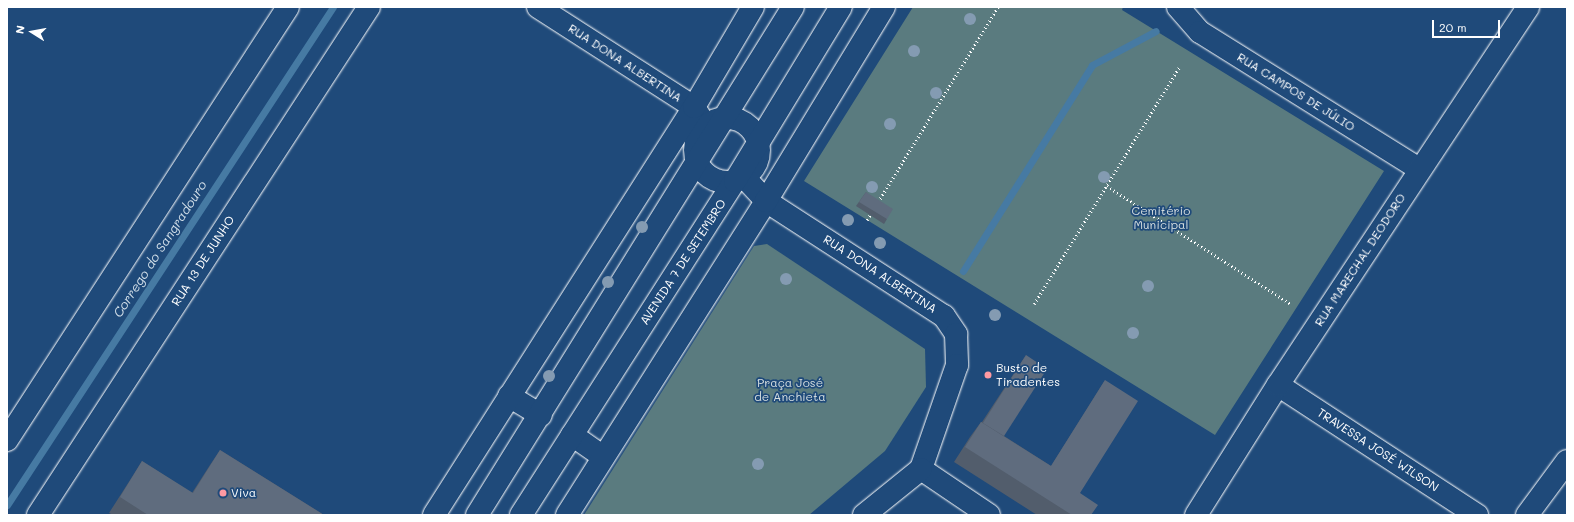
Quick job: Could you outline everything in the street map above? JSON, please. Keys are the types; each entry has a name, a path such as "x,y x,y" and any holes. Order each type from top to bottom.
{"street":[{"path":"7,440 288,7"},
{"name":"RUA 13 DE JUNHO","path":"38,515 369,7"},
{"name":"RUA DONA ALBERTINA","path":"538,7 715,122"},
{"path":"434,515 694,107 752,7"},
{"path":"477,515 541,416 697,161 715,122 793,7"},
{"name":"AVENIDA 7 DE SETEMBRO","path":"521,515 740,179 758,140 840,7"},
{"path":"566,515 766,201 884,7"},
{"name":"RUA CAMPOS DE JÚLIO","path":"1178,7 1200,32 1419,169"},
{"name":"RUA MARECHAL DEODORO","path":"1196,515 1278,385 1419,169 1528,7"},
{"path":"715,122 741,121 751,129 758,140"},
{"path":"697,161 708,176 726,182 740,179"},
{"name":"RUA DONA ALBERTINA","path":"740,179 766,201 944,316 956,334 957,365 921,469"},
{"name":"TRAVESSA JOSÉ WILSON","path":"1278,385 1477,515"},
{"path":"509,396 541,416"},
{"path":"572,435 603,457"},
{"path":"1527,515 1567,461"},
{"path":"864,515 921,469 989,515"}],"path":[{"path":"867,220 998,7"},
{"path":"1034,304 1179,67"},
{"path":"1107,186 1291,304"}],"green space":[{"name":"Cemitério Municipal","path":"913,7 1123,7 1122,10 1384,171 1215,435 804,181"},
{"name":"Praça José de Anchieta","path":"767,244 925,349 926,387 885,451 809,515 584,515 754,246"}],"building":[{"path":"866,192 893,209 887,219 859,202"},
{"path":"1026,355 1047,369 1004,436 983,423"},
{"path":"1105,380 1138,401 1080,493 1098,505 1091,515 1072,515 965,447 981,422 1051,466"},
{"path":"220,450 324,515 148,515 120,497 142,461 193,493"}],"waterway":[{"name":"Corrego do Sangradouro","path":"7,505 333,7"},
{"path":"963,271 1092,65 1156,31"}],"place":[{"name":"Busto de Tiradentes","path":"988,375"},
{"name":"Viva","path":"223,493"}]}
